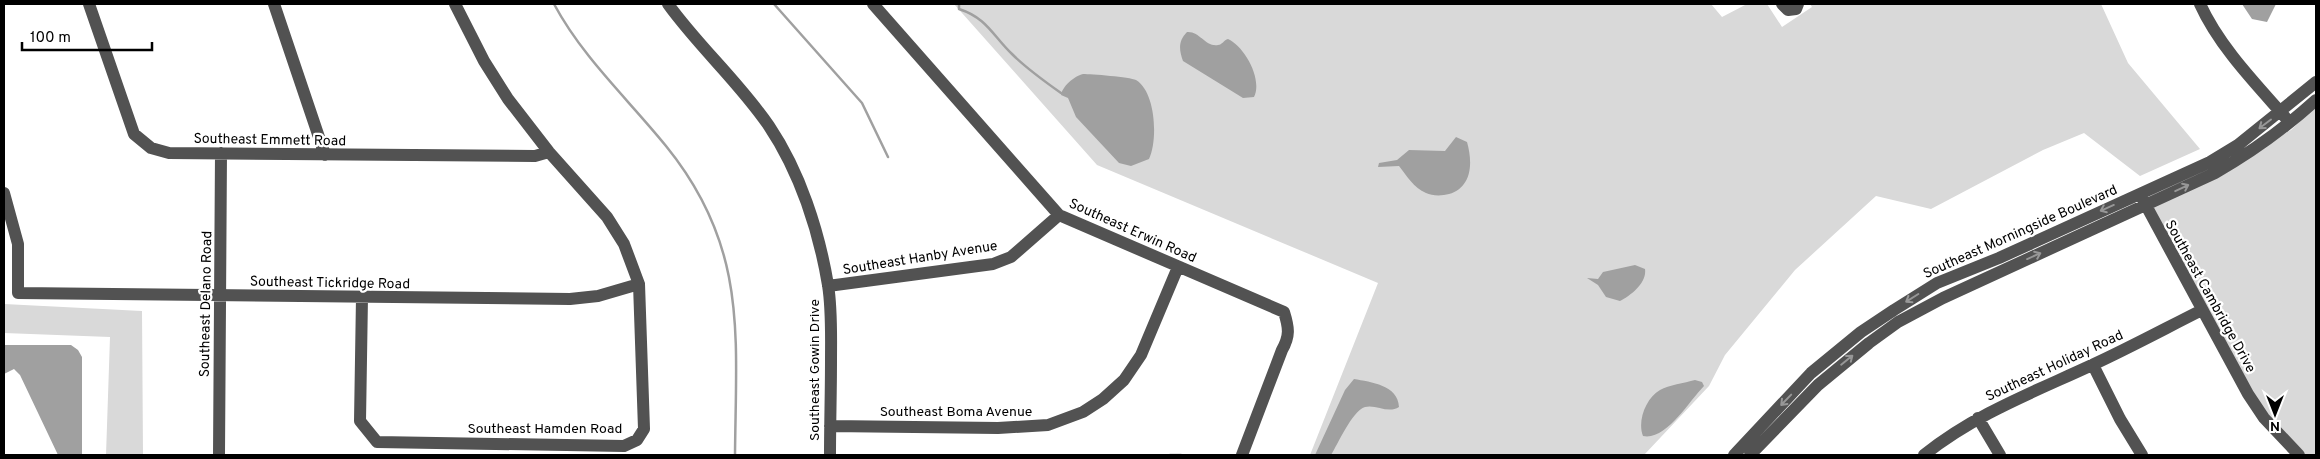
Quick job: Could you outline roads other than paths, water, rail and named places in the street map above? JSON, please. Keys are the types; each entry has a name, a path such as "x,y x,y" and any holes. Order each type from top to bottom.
{"street":[{"name":"Southeast Emmett Road","path":"88,4 134,134 151,148 169,153 325,155 535,156 549,152"},
{"path":"274,4 325,155"},
{"name":"Southeast Hamden Road","path":"362,297 360,421 377,442 624,446 637,440 644,429 639,284 624,244 607,217 549,152 508,98 484,61 456,4"},
{"name":"Southeast Gowin Drive","path":"668,4 688,31 746,94 770,128 794,172 813,220 828,286 831,325 830,455"},
{"name":"Southeast Erwin Road","path":"873,4 1059,215 1284,312 1290,333 1288,340 1282,350 1242,455"},
{"path":"1782,4 1788,10 1796,9 1798,4"},
{"path":"2200,4 2206,18 2229,51 2290,123"},
{"name":"Southeast Morningside Boulevard","path":"2142,200 2238,145 2316,82"},
{"name":"Southeast Morningside Boulevard","path":"1750,455 1765,431 1811,373 1865,337 1937,283 2001,264 2142,200 2216,173 2244,156 2290,123 2316,100"},
{"name":"Southeast Delano Road","path":"218,455 221,153"},
{"name":"Southeast Tickridge Road","path":"4,193 18,244 18,293 570,299 598,296 639,284"},
{"name":"Southeast Cambridge Drive","path":"2142,200 2248,394 2264,418 2299,455"},
{"name":"Southeast Hanby Avenue","path":"828,286 993,264 1011,258 1059,215"},
{"name":"Southeast Boma Avenue","path":"830,426 998,428 1048,425 1083,412 1104,399 1124,380 1141,355 1178,267"},
{"name":"Southeast Holiday Road","path":"1924,455 1944,439 1978,418 2019,397 2093,365 2202,310"},
{"path":"2093,365 2120,419 2142,455"},
{"path":"1978,418 2000,455"},
{"name":"Southeast Morningside Boulevard","path":"1734,455 1765,431"}],"waterway":[{"path":"554,4 592,60 666,146 693,183 712,220 724,256 732,293 736,370 735,455"},
{"path":"774,4 862,103 888,157"},
{"path":"959,4 959,9 983,22 1018,59 1061,93"},
{"path":"1170,455 1181,455"}]}
